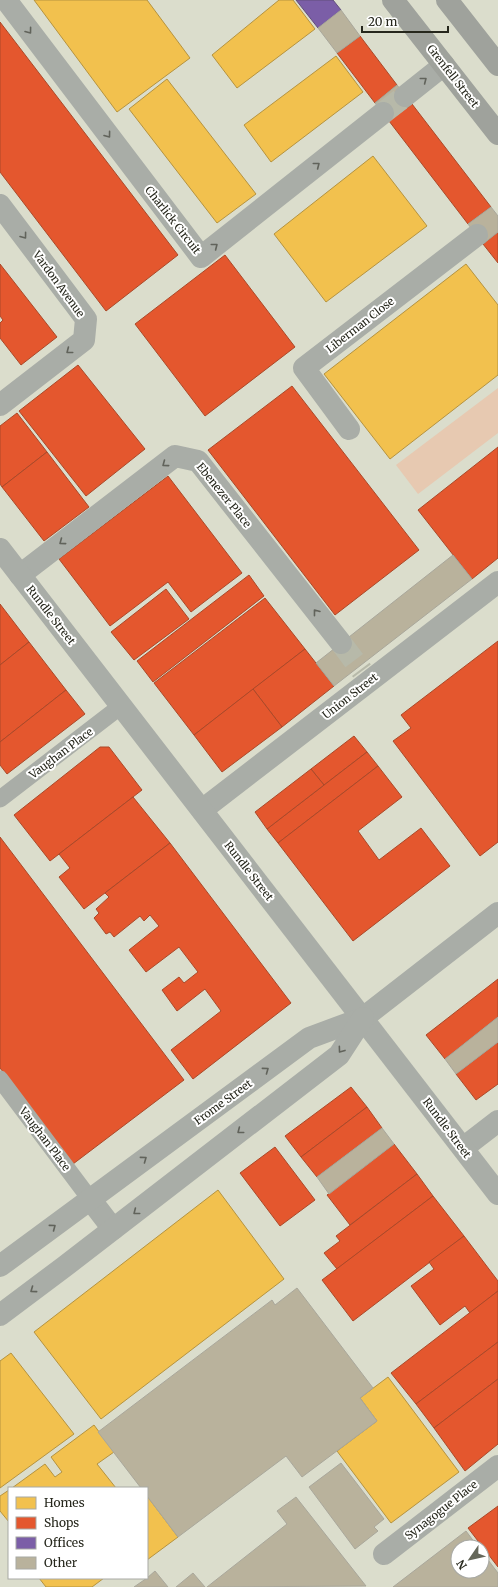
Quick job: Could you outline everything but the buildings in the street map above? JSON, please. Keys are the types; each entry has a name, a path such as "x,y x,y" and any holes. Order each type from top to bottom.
{"main road":[{"name":"Grenfell Street","path":"393,0 498,134"},
{"path":"447,0 498,66"}],"street":[{"name":"Charlick Circuit","path":"6,0 201,257 383,113"},
{"path":"405,96 444,65"},
{"name":"Vardon Avenue","path":"0,205 86,319 84,340 0,405"},
{"name":"Liberman Close","path":"349,429 304,368 477,235"},
{"name":"Ebenezer Place","path":"20,575 175,456 198,461 340,643"},
{"name":"Rundle Street","path":"0,549 498,1194"},
{"name":"Union Street","path":"202,810 366,676 498,582"},
{"name":"Vaughan Place","path":"0,799 121,706"},
{"name":"Frome Street","path":"0,1266 308,1038 363,1018 498,913"},
{"name":"Frome Street","path":"0,1315 339,1055 363,1018"},
{"name":"Vaughan Place","path":"0,1079 90,1199"},
{"path":"463,1148 498,1121"},
{"path":"90,1199 113,1229"},
{"name":"Synagogue Place","path":"384,1554 498,1466"}],"shaded area":[{"path":"498,388 498,433 418,494 396,465"}],"tunnel":[{"path":"383,113 405,96"},
{"path":"341,643 362,671"}]}
